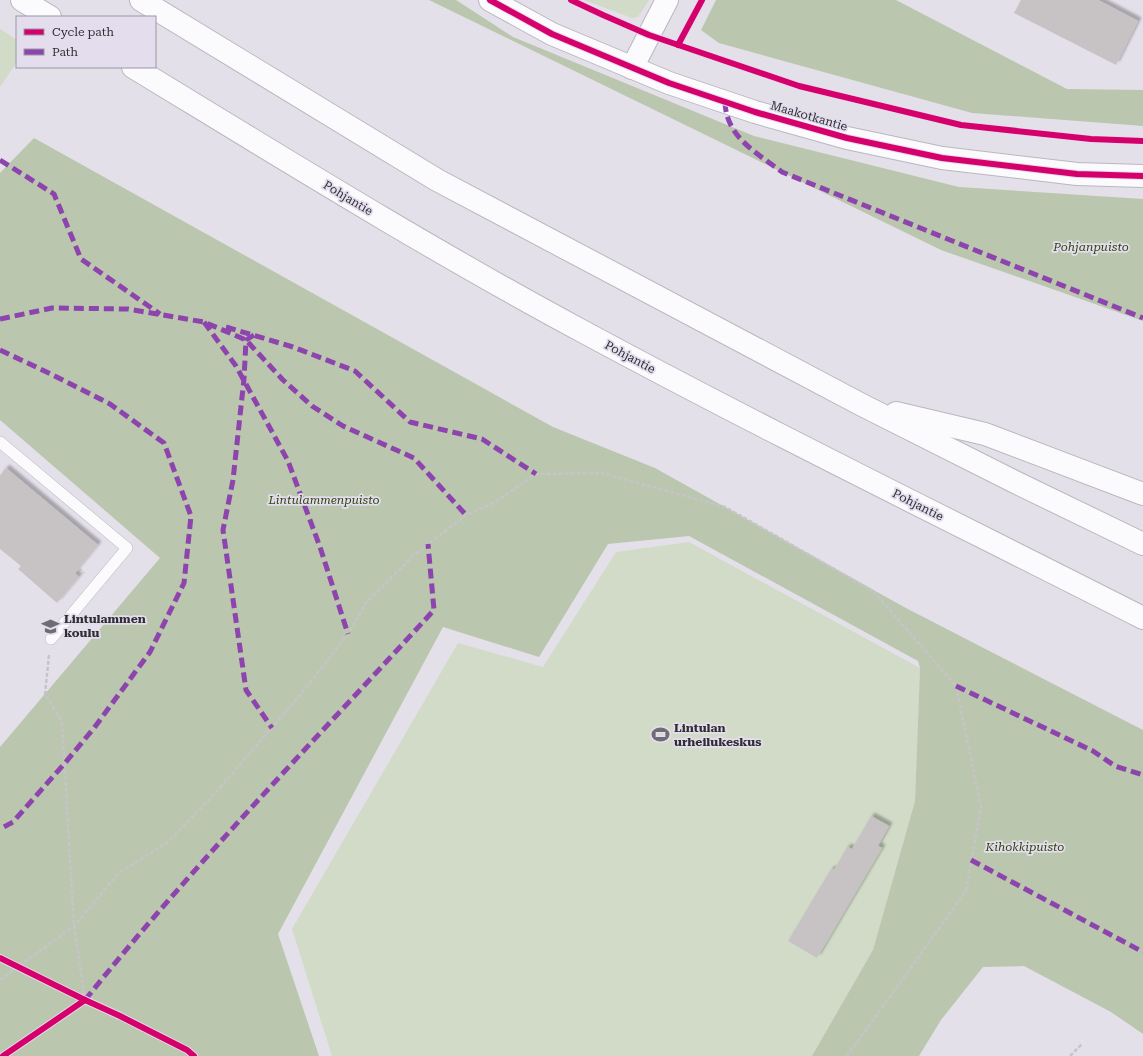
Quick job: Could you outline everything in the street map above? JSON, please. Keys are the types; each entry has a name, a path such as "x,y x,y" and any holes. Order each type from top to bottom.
{"main road":[{"path":"22,0 48,16"},
{"path":"141,0 437,180 862,404 1014,482 1143,544"},
{"name":"Maakotkantie","path":"490,0 552,34 669,83 755,112 847,138 942,158 1077,174 1143,176"},
{"path":"632,68 667,0"},
{"name":"Pohjantie","path":"135,68 398,228 580,330 722,405 1143,618"},
{"path":"862,404 985,434 1143,494"}],"lane":[{"path":"0,442 126,548 51,639"}],"path":[{"path":"0,980 15,966 74,926 119,873 168,842 210,799 301,694 348,634 366,603 414,555 466,515 494,503 536,474 602,473 725,508 874,591 956,686 981,807 966,891 847,1056"},
{"path":"51,639 45,694 62,722 74,926 85,1000"},
{"path":"15,966 25,971"},
{"path":"78,997 92,1003"},
{"path":"79,1005 85,1000"},
{"path":"1070,1056 1082,1044"}],"green space":[{"name":"Pohjanpuisto","path":"429,0 456,0 513,37 754,136 959,187 1143,199 1143,321 941,250"},
{"path":"584,0 649,0 638,17 632,18"},
{"path":"716,0 896,0 1067,89 1143,90 1143,126 972,113 719,43 701,30"},
{"path":"0,29 16,39 16,63 0,87"},
{"name":"Lintulammenpuisto","path":"34,138 553,427 655,468 904,607 1143,730 1143,1034 1111,1012 1024,966 983,967 941,1020 919,1056 812,1056 873,950 915,801 920,668 918,661 689,536 608,544 539,657 443,627 278,934 319,1056 0,1056 0,747 160,558 0,420 0,173"},
{"name":"Lintulan urheilukeskus","path":"689,542 920,668 915,801 873,951 812,1056 332,1056 292,929 458,643 543,667 616,552"}],"building":[{"path":"1021,0 1098,0 1138,21 1116,65 1014,13"},
{"path":"6,468 98,545 75,573 79,577 57,603 18,569 21,566 0,549 0,475"},
{"path":"871,816 889,826 878,846 882,848 817,958 788,941 831,869 834,870 847,847 852,849"}],"marked path":[{"path":"725,102 727,114 737,135 753,151 782,172 1143,318"},
{"path":"0,160 54,194 81,259 160,314"},
{"path":"0,319 52,308 128,309 204,322 246,340 283,380 312,406 343,426 414,458 466,515"},
{"path":"204,322 236,366 288,461 320,547 348,634"},
{"path":"226,327 293,347 355,371 410,422 482,439 536,474"},
{"path":"254,335 246,340 244,379 233,480 223,530 246,690 272,728"},
{"path":"0,350 110,404 164,443 191,516 184,583 150,652 94,728 65,763 13,822 0,829"},
{"path":"85,1000 126,949 212,851 434,610 428,544"},
{"path":"956,686 1093,751 1115,766 1143,775"},
{"path":"971,860 1143,952"}],"cycle path":[{"path":"490,0 552,34 669,83 755,112 847,138 942,158 1077,174 1143,176"},
{"path":"571,0 649,35 799,86 961,125 1091,139 1143,141"},
{"path":"678,45 702,0"},
{"path":"0,958 120,1016 187,1050 194,1056"},
{"path":"3,1056 85,1000"}],"place":[{"name":"Lintulammen koulu","path":"51,626"},
{"name":"Lintulan urheilukeskus","path":"661,735"}],"park label":[{"name":"Kihokkipuisto","path":"1025,847"}]}
